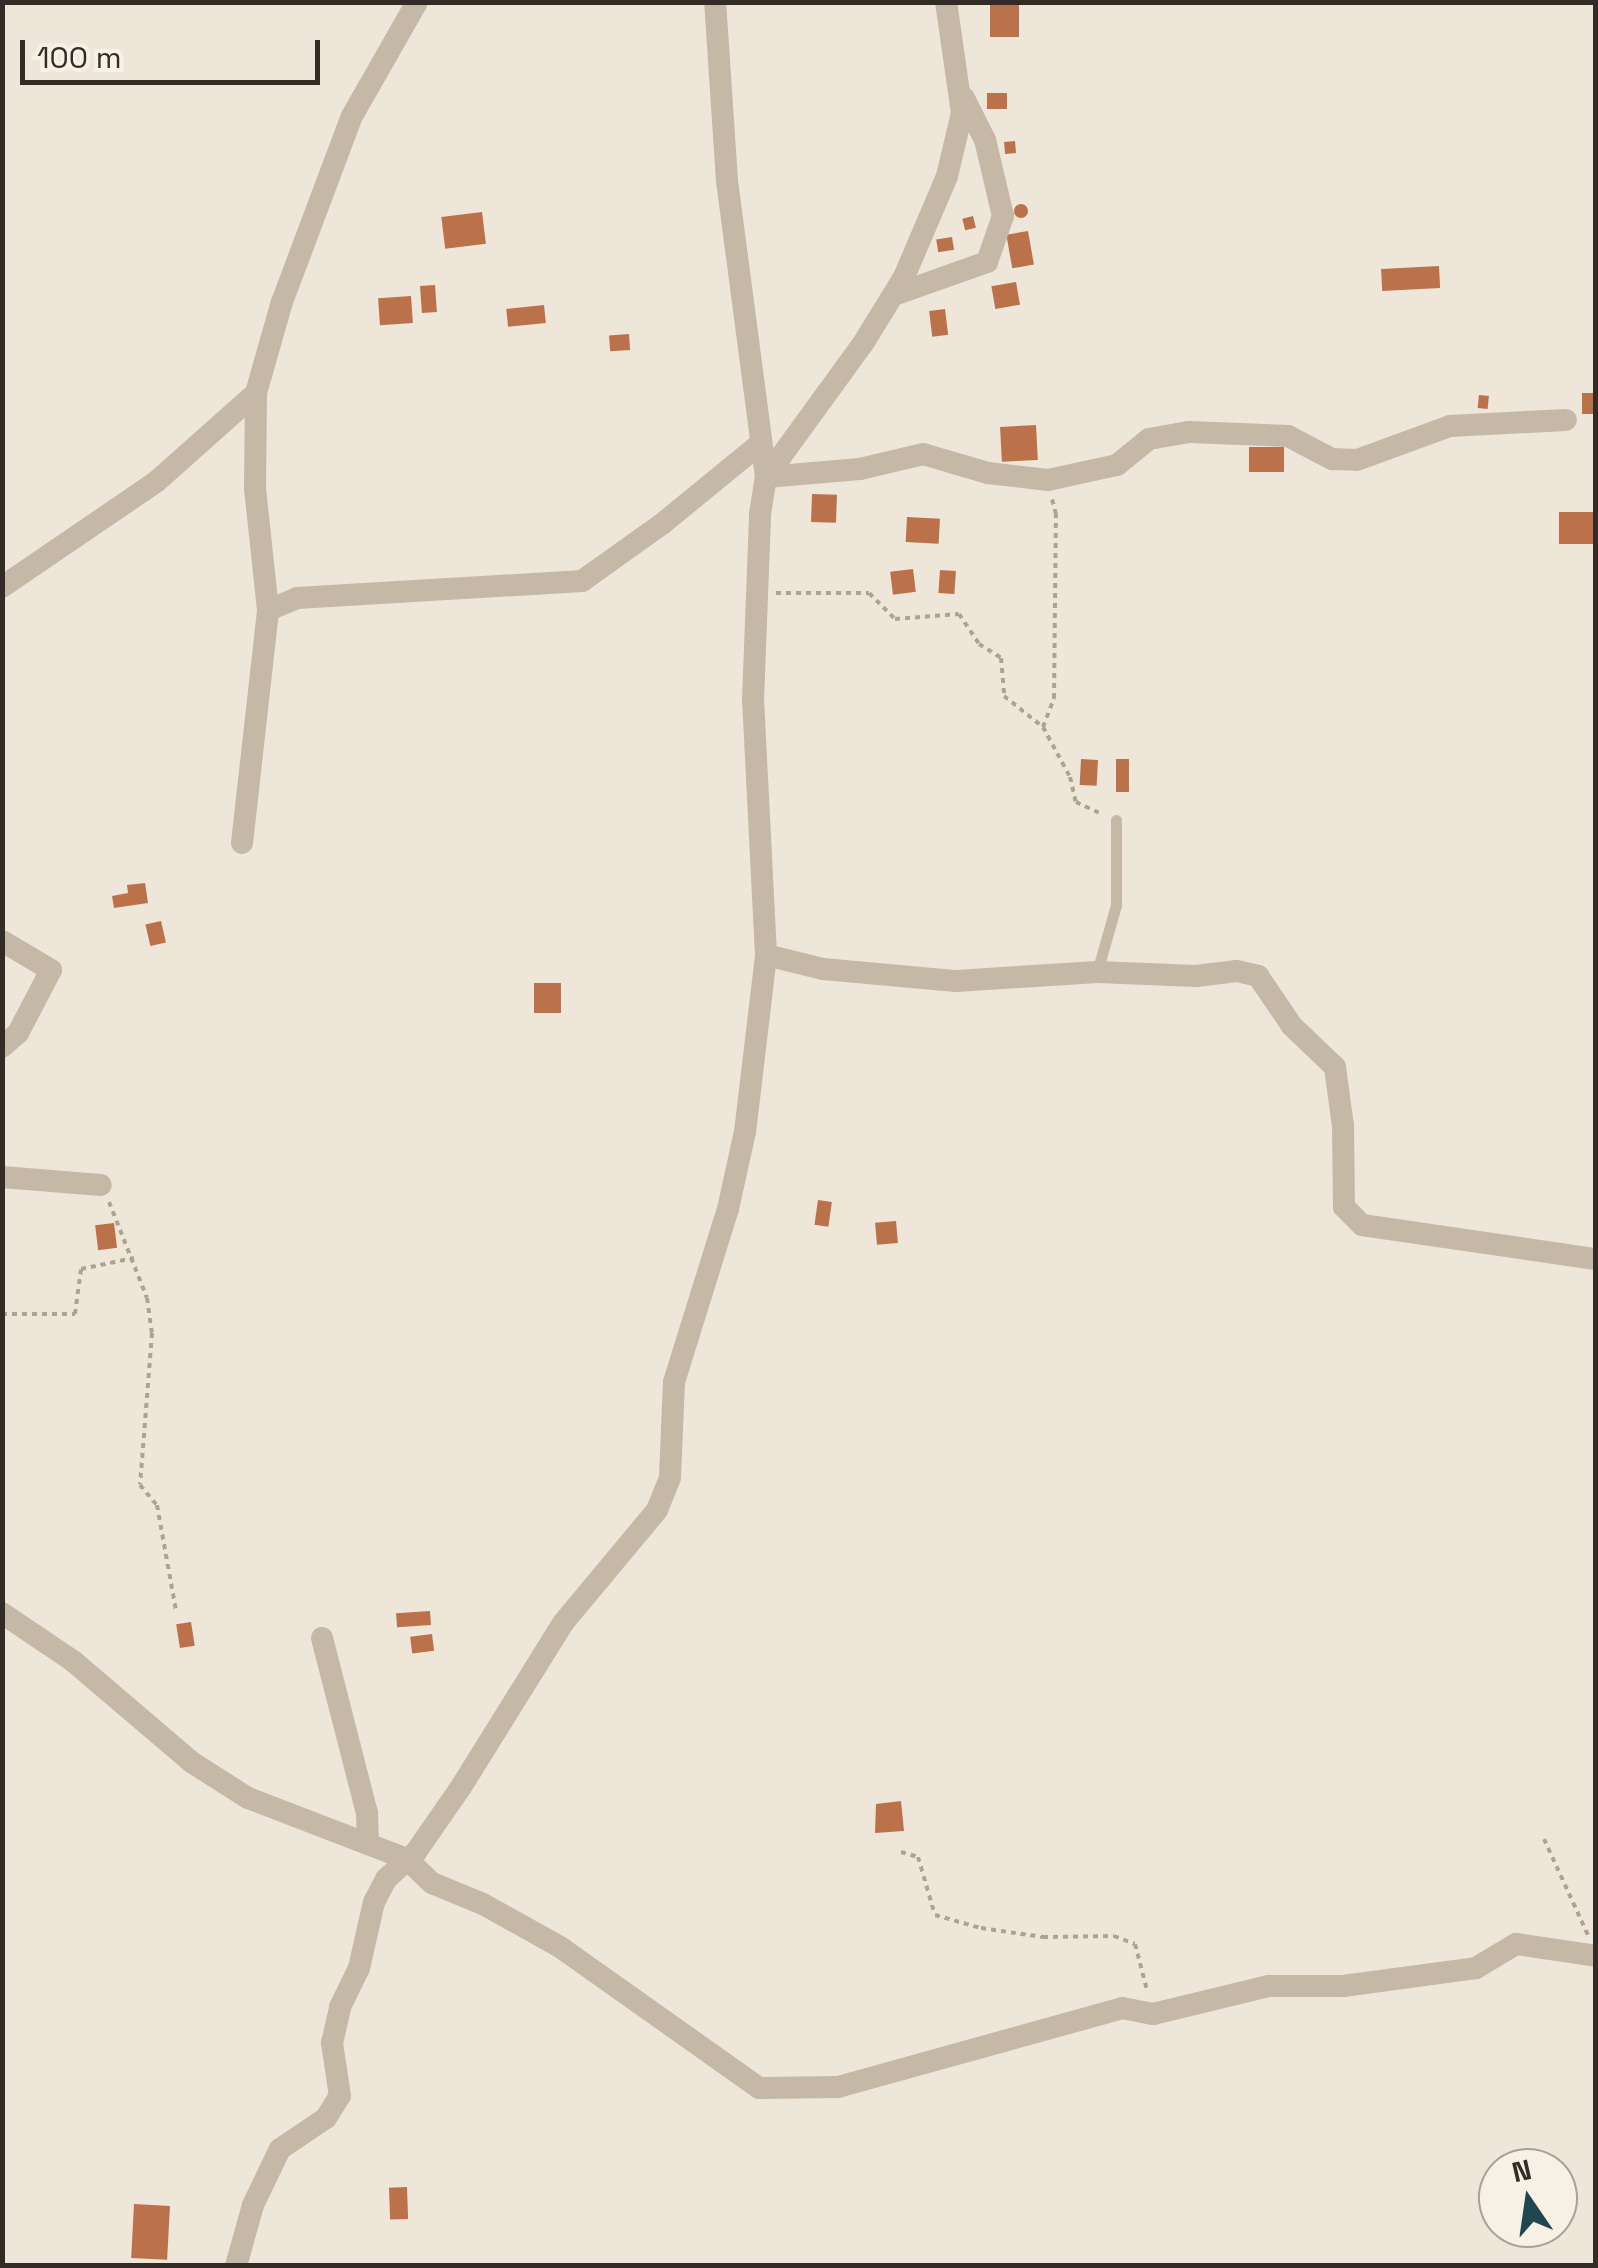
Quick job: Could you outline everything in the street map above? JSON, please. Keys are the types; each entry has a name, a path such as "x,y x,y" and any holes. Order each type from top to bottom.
{"street":[{"path":"242,843 268,610 255,488 256,393 282,302 352,116 417,2"},
{"path":"236,2266 254,2205 280,2149 326,2118 340,2096 332,2043 340,2007 359,1968 374,1902 386,1879 407,1859 462,1787 547,1646 657,1510 670,1477 674,1382 728,1209 745,1132 766,954 753,700 756,593 766,477 726,181 715,2"},
{"path":"766,477 894,295 947,176 962,114 946,2"},
{"path":"894,295 987,262 1003,216 985,140 958,86"},
{"path":"2,587 156,482 256,393"},
{"path":"766,477 860,469 923,454 988,474 1048,480 1117,465 1150,439 1189,432 1288,436 1332,458 1357,460 1450,426 1566,420"},
{"path":"268,610 297,598 582,581 662,524 761,442"},
{"path":"2,941 52,970 18,1033 4,1044"},
{"path":"766,954 823,969 956,981 1096,972 1196,976 1236,971 1258,976 1292,1026 1335,1067 1343,1126 1344,1207 1362,1225 1596,1260"},
{"path":"2,1177 102,1185"},
{"path":"2,1613 73,1661 194,1763 248,1798 407,1859 432,1883 483,1904 560,1947 759,2088 838,2087 1122,2008 1153,2014 1269,1986 1343,1986 1476,1968 1516,1944 1592,1947"},
{"path":"322,1638 367,1813 368,1842"}],"lane":[{"path":"1096,972 1116,906 1116,820"}],"path":[{"path":"1043,727 1054,698 1056,645 1056,514 1048,480"},
{"path":"756,593 870,593 894,619 959,614 980,644 1000,658 1004,696 1043,727 1070,777 1076,802 1116,820"},
{"path":"102,1185 134,1258 152,1333 140,1485 157,1504 176,1611"},
{"path":"2,1314 75,1314 81,1268 134,1258"},
{"path":"1544,1839 1592,1947"},
{"path":"901,1852 918,1857 936,1915 980,1928 1043,1936 1114,1936 1135,1944 1153,2014"}],"building":[{"path":"990,2 1019,2 1019,37 990,37"},
{"path":"987,93 1007,93 1007,109 987,109"},
{"path":"1015,141 1016,153 1005,154 1004,142"},
{"path":"1021,204 1028,211 1021,218 1014,211"},
{"path":"482,212 486,244 445,249 441,217"},
{"path":"973,216 976,228 965,230 962,219"},
{"path":"1028,231 1034,264 1012,268 1006,235"},
{"path":"952,237 954,250 938,252 936,240"},
{"path":"1439,266 1440,288 1382,291 1381,269"},
{"path":"1016,282 1020,305 995,309 991,286"},
{"path":"435,285 437,312 422,313 420,286"},
{"path":"411,296 413,323 380,325 378,298"},
{"path":"544,305 546,323 508,327 506,309"},
{"path":"945,309 948,335 932,337 929,311"},
{"path":"629,334 630,350 610,351 609,335"},
{"path":"1582,393 1596,393 1596,414 1582,414"},
{"path":"1479,395 1489,396 1488,409 1478,408"},
{"path":"1036,425 1038,460 1002,462 1000,427"},
{"path":"1249,447 1284,447 1284,472 1249,472"},
{"path":"812,494 837,495 836,523 811,522"},
{"path":"1559,512 1596,512 1596,544 1559,544"},
{"path":"907,517 940,519 939,544 906,542"},
{"path":"913,569 916,592 893,595 890,572"},
{"path":"940,570 956,571 954,594 938,593"},
{"path":"1081,759 1098,760 1097,786 1080,785"},
{"path":"1116,759 1129,759 1129,792 1116,792"},
{"path":"145,883 148,903 114,908 112,896 128,893 127,885"},
{"path":"161,921 166,942 150,946 145,925"},
{"path":"534,983 561,983 561,1013 534,1013"},
{"path":"818,1200 832,1202 828,1227 815,1225"},
{"path":"896,1221 898,1243 877,1245 875,1223"},
{"path":"114,1223 117,1248 98,1250 95,1225"},
{"path":"430,1611 431,1625 397,1627 396,1613"},
{"path":"191,1622 195,1646 180,1648 176,1624"},
{"path":"432,1634 434,1651 412,1654 410,1637"},
{"path":"901,1801 904,1831 875,1833 876,1804"},
{"path":"407,2187 408,2219 390,2220 389,2188"},
{"path":"134,2204 170,2206 167,2260 131,2258"}]}
